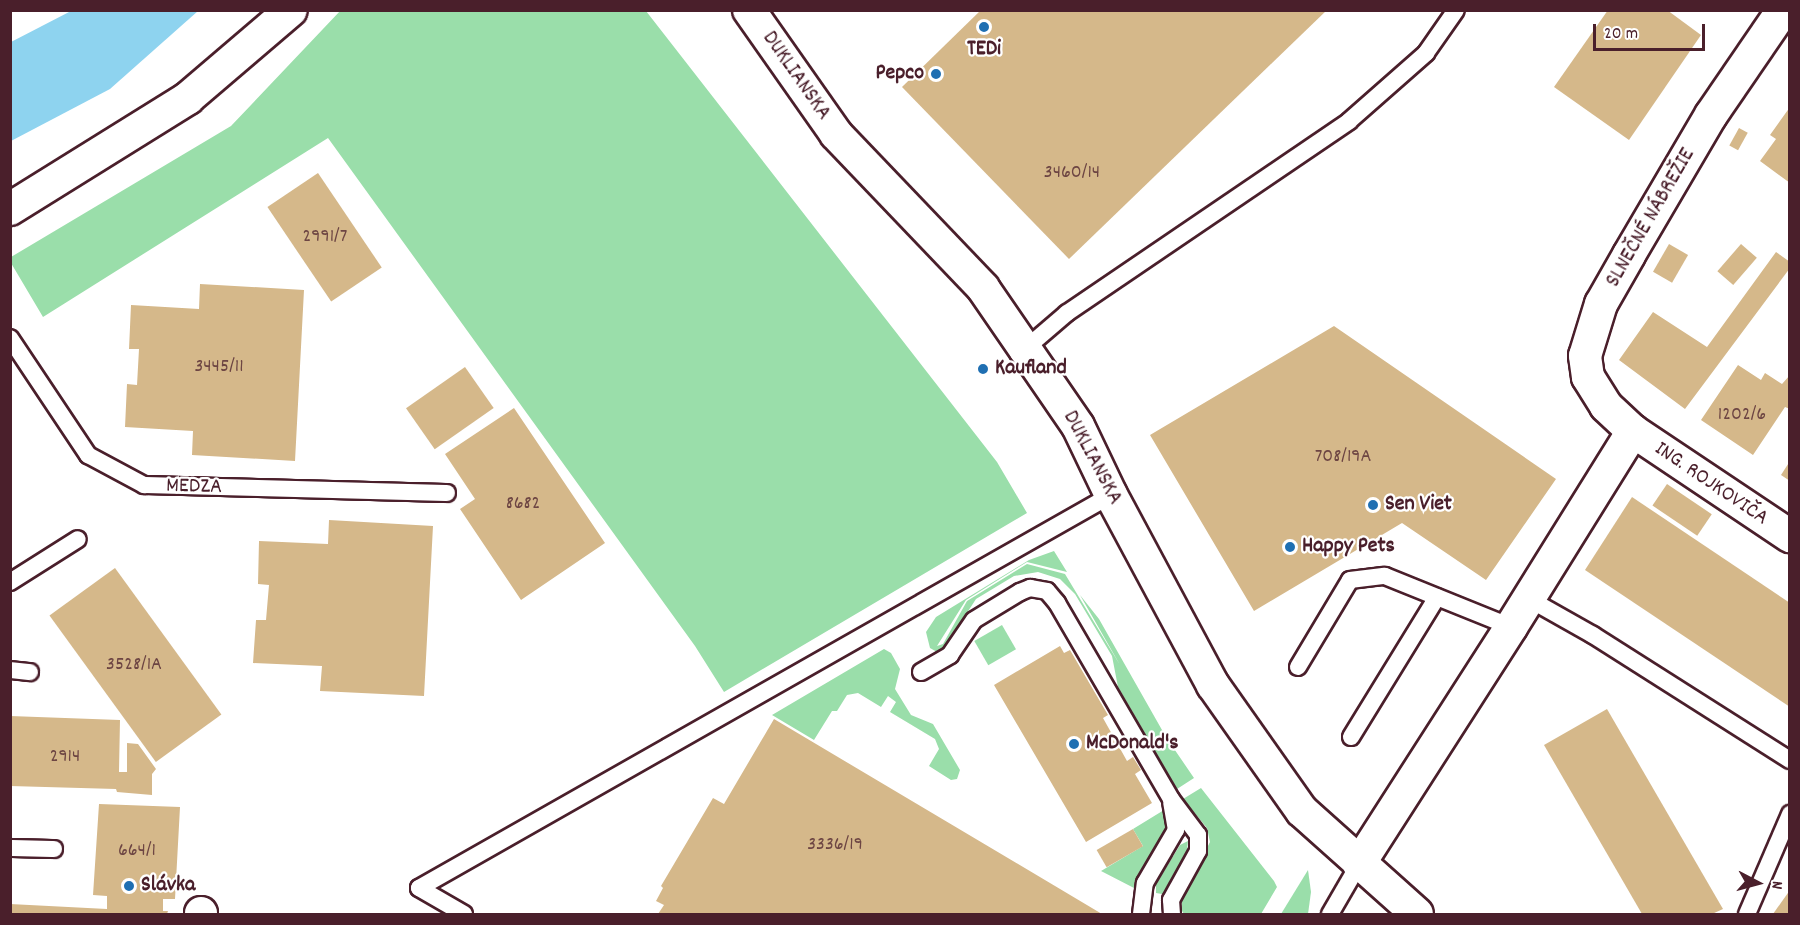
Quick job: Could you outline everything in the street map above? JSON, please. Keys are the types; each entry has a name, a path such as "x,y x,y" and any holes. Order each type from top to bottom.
{"street":[{"path":"10,209 188,98 291,10"},
{"name":"DUKLIANSKA","path":"749,10 836,134 983,288 1078,426 1111,495 1213,685 1302,811 1417,915"},
{"name":"SLNEČNÉ NÁBREŽIE","path":"1633,431 1606,406 1588,377 1585,356 1601,304 1711,114 1783,10"},
{"path":"1359,864 1633,431"},
{"name":"ING. ROJKOVIČA","path":"1633,431 1790,536"}],"lane":[{"path":"1025,349 1067,313 1349,121 1426,53 1456,10"},
{"name":"MEDZA","path":"10,339 88,454 144,485 447,493"},
{"path":"464,915 419,888 1111,495"},
{"path":"10,582 78,539"},
{"path":"1298,667 1350,580 1385,576 1511,627"},
{"path":"921,672 950,655 974,620 1030,588 1047,591 1057,603 1171,799 1198,835 1198,851 1171,900 1172,915"},
{"path":"1351,737 1437,597"},
{"path":"1529,598 1593,635 1790,760"},
{"path":"10,670 30,672"},
{"path":"1142,915 1145,883 1176,830 1171,799"},
{"path":"1746,915 1790,814"},
{"path":"10,848 54,849"},
{"path":"1330,915 1359,864"}],"green space":[{"path":"341,10 646,11 997,462 1027,513 724,692 695,646 328,138 43,317 11,263 11,257 231,126"},
{"path":"1054,551 1067,572 1027,562 966,600 937,646 943,644 967,601 1027,564 1065,574 1120,665 1080,595 1099,619 1166,737 1194,778 1177,789 1118,687 1112,656 1075,594 1060,579 1038,572 1014,576 976,599 943,650 937,652 930,648 926,632 936,617 1029,560"},
{"path":"1002,625 1016,649 988,665 974,641"},
{"path":"884,649 891,653 900,669 895,689 911,715 933,724 960,770 957,779 951,780 929,766 939,749 935,739 890,712 896,702 888,696 881,707 858,693 847,695 837,711 832,711 814,740 772,715"},
{"path":"1201,788 1277,887 1261,914 1184,914 1182,911 1182,897 1210,842 1207,828 1183,799"},
{"path":"1164,810 1166,827 1164,835 1134,888 1101,871 1143,846 1133,829"},
{"path":"1188,841 1187,850 1165,891 1162,894 1156,893 1156,884 1180,845"},
{"path":"1308,870 1311,892 1308,914 1281,914"}],"water":[{"path":"71,11 198,11 110,89 11,141 11,42"}],"building":[{"path":"981,10 1327,10 1069,259 902,87"},
{"path":"1608,10 1667,10 1701,35 1629,140 1554,87"},
{"path":"1790,107 1790,183 1760,161 1776,139 1770,135"},
{"path":"1739,128 1748,133 1738,150 1729,145"},
{"path":"318,173 382,268 331,302 267,207"},
{"path":"1669,244 1688,255 1672,283 1653,272"},
{"path":"1741,244 1757,258 1733,285 1717,271"},
{"path":"1776,252 1790,262 1790,268 1685,409 1619,360 1653,312 1707,347"},
{"path":"200,284 304,290 295,461 192,455 193,431 125,427 127,384 137,385 139,349 129,349 131,305 199,309"},
{"path":"1334,326 1556,479 1486,580 1402,523 1254,611 1150,435"},
{"path":"1738,365 1761,380 1765,373 1782,384 1790,375 1790,409 1785,407 1753,455 1701,420"},
{"path":"465,367 494,408 435,449 406,408"},
{"path":"514,408 605,543 521,600 460,509 475,499 445,454"},
{"path":"1790,461 1790,481 1781,475"},
{"path":"1667,484 1712,514 1697,536 1652,506"},
{"path":"1632,497 1790,603 1790,707 1585,570"},
{"path":"329,520 433,526 424,696 320,691 322,666 253,663 256,620 266,620 269,585 258,584 259,541 328,544"},
{"path":"115,568 221,714 156,762 49,616"},
{"path":"1060,646 1064,653 1070,650 1108,715 1103,718 1127,761 1133,757 1141,770 1135,774 1152,803 1086,842 994,685"},
{"path":"1607,709 1723,909 1712,914 1642,914 1544,745"},
{"path":"10,716 120,720 119,772 127,772 127,743 138,744 156,769 152,774 152,795 117,792 116,789 10,786"},
{"path":"774,719 1102,914 658,914 664,905 656,901 663,888 661,886 713,798 724,804"},
{"path":"99,804 180,807 175,899 163,899 163,911 168,911 167,914 10,914 10,904 107,909 107,896 93,895"},
{"path":"1133,829 1143,846 1107,867 1097,850"},
{"path":"1790,890 1790,914 1773,914"}],"place":[{"name":"TEDi","path":"984,27"},
{"name":"Pepco","path":"936,74"},
{"name":"Kaufland","path":"983,369"},
{"name":"Sen Viet","path":"1373,505"},
{"name":"Happy Pets","path":"1290,547"},
{"name":"McDonald's","path":"1074,744"},
{"name":"Slávka","path":"129,886"}]}
